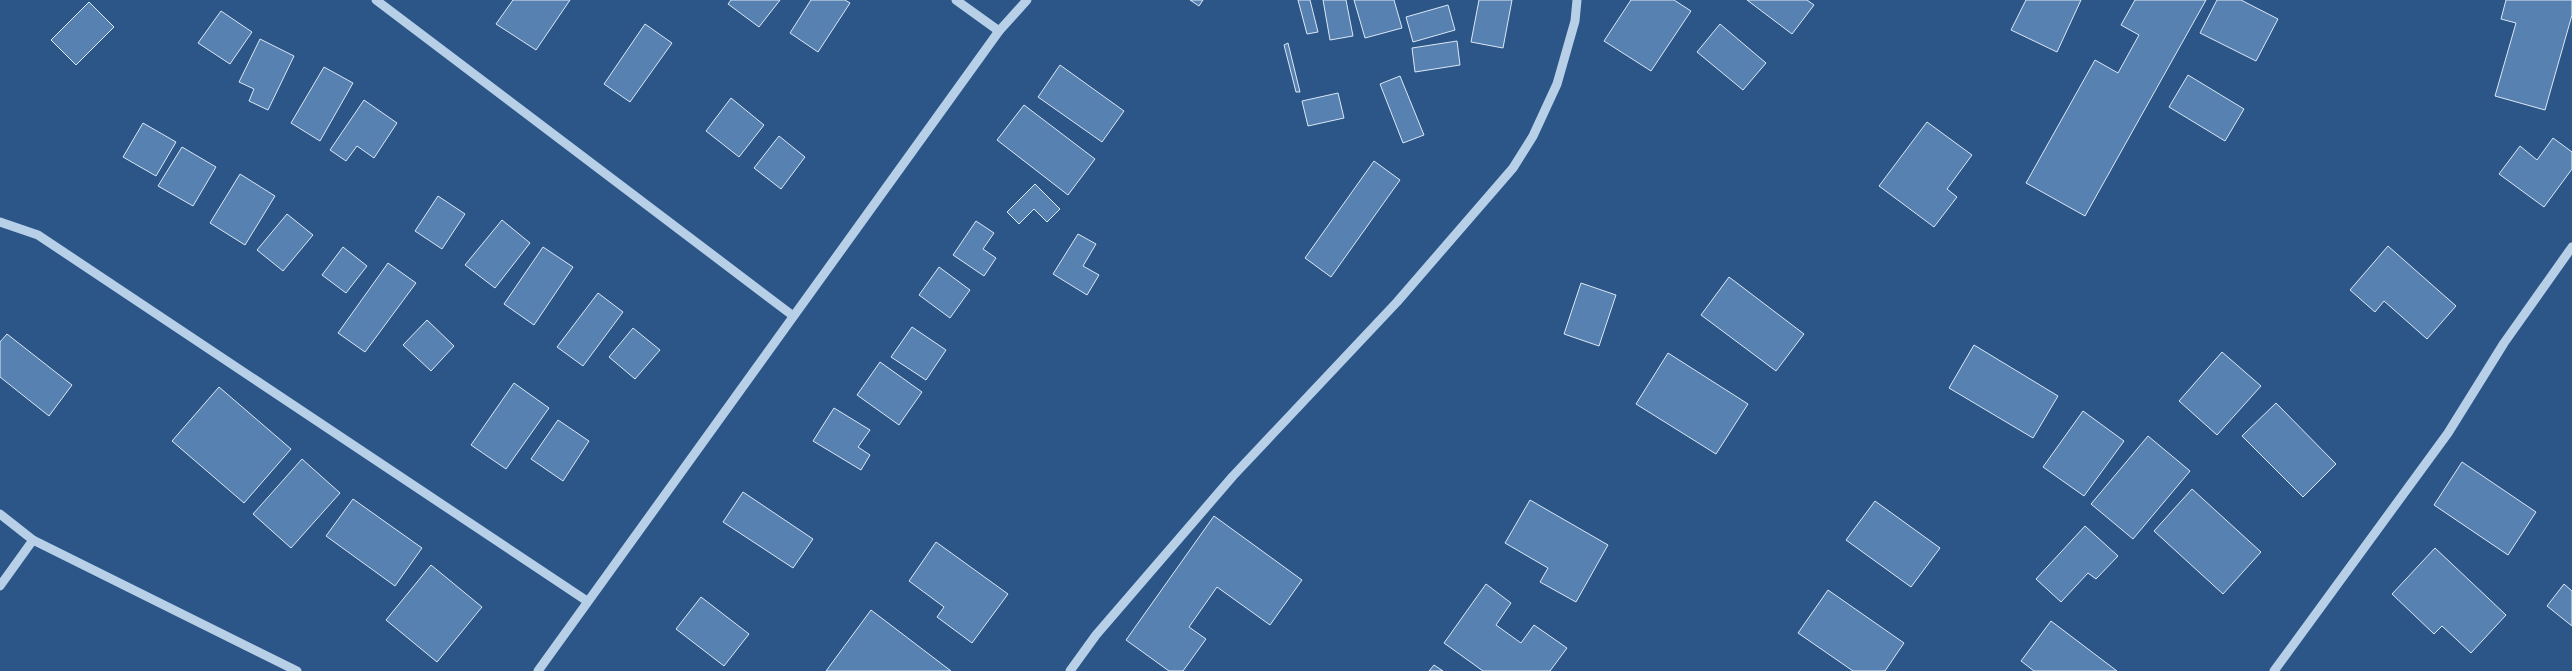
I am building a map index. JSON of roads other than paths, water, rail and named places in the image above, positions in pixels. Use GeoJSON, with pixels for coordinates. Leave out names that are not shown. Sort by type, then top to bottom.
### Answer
{"type":"FeatureCollection","features":[{"type":"Feature","properties":{"kind":"street"},"geometry":{"type":"LineString","coordinates":[[376,0],[792,315]]}},
{"type":"Feature","properties":{"kind":"street"},"geometry":{"type":"LineString","coordinates":[[956,0],[998,31]]}},
{"type":"Feature","properties":{"kind":"street"},"geometry":{"type":"LineString","coordinates":[[538,671],[792,315],[998,31],[1027,0]]}},
{"type":"Feature","properties":{"kind":"street"},"geometry":{"type":"LineString","coordinates":[[1070,671],[1096,635],[1233,476],[1397,302],[1513,168],[1533,136],[1557,84],[1575,21],[1577,0]]}},
{"type":"Feature","properties":{"kind":"street"},"geometry":{"type":"LineString","coordinates":[[0,222],[38,235],[587,601]]}},
{"type":"Feature","properties":{"kind":"street"},"geometry":{"type":"LineString","coordinates":[[2274,671],[2448,433],[2504,343],[2572,248]]}},
{"type":"Feature","properties":{"kind":"street"},"geometry":{"type":"LineString","coordinates":[[0,514],[33,540],[297,671]]}},
{"type":"Feature","properties":{"kind":"street"},"geometry":{"type":"LineString","coordinates":[[0,586],[33,540]]}}]}
